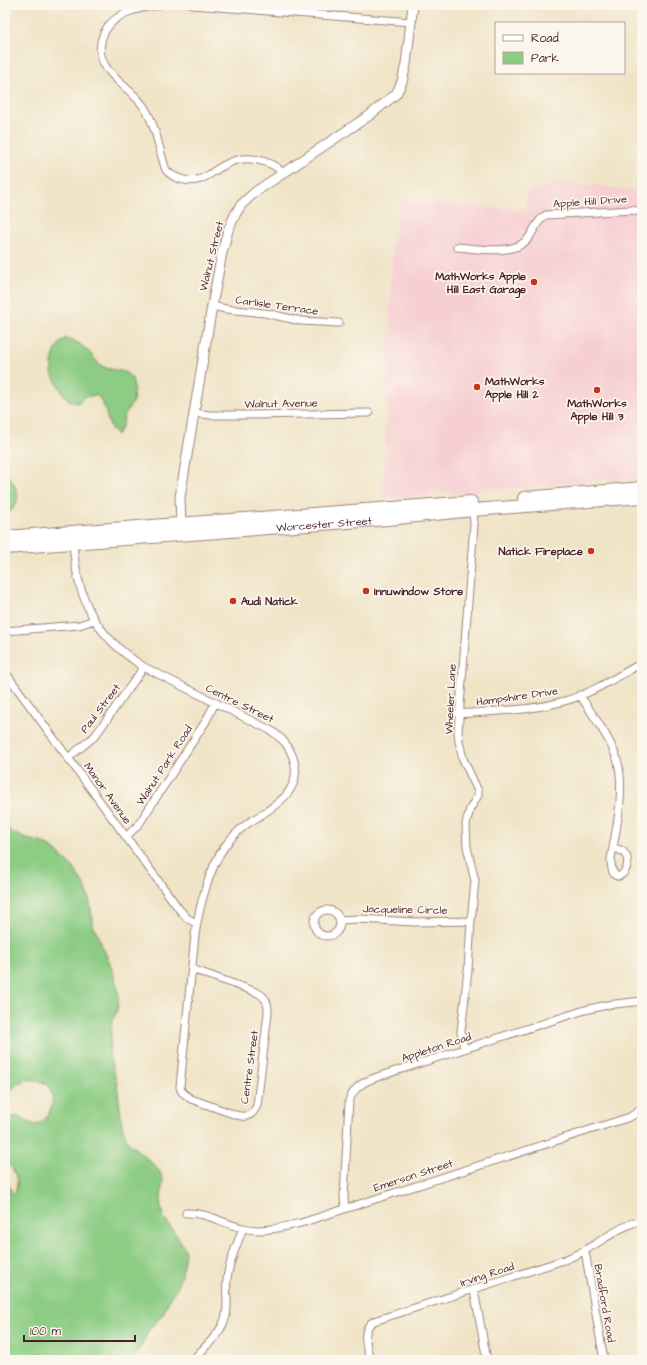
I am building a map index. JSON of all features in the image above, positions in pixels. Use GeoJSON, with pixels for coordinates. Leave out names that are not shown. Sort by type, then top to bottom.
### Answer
{"type":"FeatureCollection","features":[{"type":"Feature","properties":{"kind":"highway","name":"Worcester Street"},"geometry":{"type":"LineString","coordinates":[[5,537],[452,504],[642,488]]}},
{"type":"Feature","properties":{"kind":"highway","name":"Worcester Street"},"geometry":{"type":"LineString","coordinates":[[5,548],[388,520],[473,510],[642,497]]}},
{"type":"Feature","properties":{"kind":"street"},"geometry":{"type":"LineString","coordinates":[[159,5],[133,10],[116,18],[111,22],[103,34],[100,48],[106,67],[148,112],[166,170],[173,177],[196,181],[206,177],[230,162],[246,159],[270,163],[275,165],[283,173]]}},
{"type":"Feature","properties":{"kind":"street"},"geometry":{"type":"LineString","coordinates":[[193,5],[411,22]]}},
{"type":"Feature","properties":{"kind":"street","name":"Walnut Street"},"geometry":{"type":"LineString","coordinates":[[180,524],[180,497],[212,306],[228,230],[241,205],[255,192],[383,106],[396,94],[405,72],[413,5]]}},
{"type":"Feature","properties":{"kind":"street","name":"Apple Hill Drive"},"geometry":{"type":"LineString","coordinates":[[457,247],[505,250],[518,246],[528,239],[538,221],[546,215],[632,210],[642,214]]}},
{"type":"Feature","properties":{"kind":"street","name":"Carlisle Terrace"},"geometry":{"type":"LineString","coordinates":[[212,306],[270,313],[301,321],[340,323]]}},
{"type":"Feature","properties":{"kind":"street","name":"Walnut Avenue"},"geometry":{"type":"LineString","coordinates":[[194,412],[210,415],[369,413]]}},
{"type":"Feature","properties":{"kind":"street","name":"Wheeler Lane"},"geometry":{"type":"LineString","coordinates":[[464,1049],[461,1032],[468,970],[475,881],[467,847],[466,824],[470,809],[478,796],[478,791],[461,751],[458,732],[458,714],[473,533],[473,510]]}},
{"type":"Feature","properties":{"kind":"street","name":"Centre Street"},"geometry":{"type":"LineString","coordinates":[[73,543],[75,565],[80,587],[94,620],[112,642],[127,656],[144,667],[278,735],[290,751],[295,764],[295,772],[290,788],[282,801],[242,828],[230,839],[220,854],[212,873],[197,924],[192,969],[180,1087],[182,1092],[192,1099],[236,1115],[247,1116],[252,1114],[257,1106],[268,1014],[266,1000],[262,995],[256,992],[192,969]]}},
{"type":"Feature","properties":{"kind":"street"},"geometry":{"type":"LineString","coordinates":[[5,631],[79,625],[94,620]]}},
{"type":"Feature","properties":{"kind":"street","name":"Hampshire Drive"},"geometry":{"type":"LineString","coordinates":[[458,714],[534,707],[558,703],[580,695],[642,663]]}},
{"type":"Feature","properties":{"kind":"street","name":"Paul Street"},"geometry":{"type":"LineString","coordinates":[[68,758],[95,736],[144,667]]}},
{"type":"Feature","properties":{"kind":"street","name":"Manor Avenue"},"geometry":{"type":"LineString","coordinates":[[5,672],[183,915],[197,924]]}},
{"type":"Feature","properties":{"kind":"street"},"geometry":{"type":"LineString","coordinates":[[580,695],[609,741],[619,767],[621,794],[611,859],[612,870],[621,876],[631,874]]}},
{"type":"Feature","properties":{"kind":"street","name":"Walnut Park Road"},"geometry":{"type":"LineString","coordinates":[[126,837],[143,818],[206,721],[215,703]]}},
{"type":"Feature","properties":{"kind":"street"},"geometry":{"type":"LineString","coordinates":[[613,848],[628,850],[633,854]]}},
{"type":"Feature","properties":{"kind":"street","name":"Jacqueline Circle"},"geometry":{"type":"LineString","coordinates":[[339,920],[367,919],[415,922],[471,921]]}},
{"type":"Feature","properties":{"kind":"street","name":"Appleton Road"},"geometry":{"type":"LineString","coordinates":[[345,1208],[344,1196],[348,1108],[352,1094],[362,1083],[596,1007],[642,1001]]}},
{"type":"Feature","properties":{"kind":"street","name":"Emerson Street"},"geometry":{"type":"LineString","coordinates":[[186,1213],[203,1215],[243,1228],[256,1230],[280,1228],[300,1223],[630,1117],[642,1109]]}},
{"type":"Feature","properties":{"kind":"street","name":"Irving Road"},"geometry":{"type":"LineString","coordinates":[[370,1360],[365,1332],[369,1324],[374,1321],[564,1260],[585,1251],[628,1224],[642,1220]]}},
{"type":"Feature","properties":{"kind":"street"},"geometry":{"type":"LineString","coordinates":[[193,1360],[215,1335],[224,1322],[226,1315],[227,1279],[229,1269],[243,1228]]}},
{"type":"Feature","properties":{"kind":"street","name":"Bradford Road"},"geometry":{"type":"LineString","coordinates":[[585,1251],[604,1360]]}},
{"type":"Feature","properties":{"kind":"street"},"geometry":{"type":"LineString","coordinates":[[474,1290],[486,1360]]}},
{"type":"Feature","properties":{"kind":"shaded area"},"geometry":{"type":"Polygon","coordinates":[[[555,183],[606,186],[642,193],[642,477],[381,499],[384,475],[392,251],[400,200],[525,210],[527,193],[555,183]]]}},
{"type":"Feature","properties":{"kind":"green space"},"geometry":{"type":"Polygon","coordinates":[[[64,339],[71,339],[80,344],[99,364],[106,368],[125,372],[132,378],[134,388],[133,402],[124,416],[123,424],[117,435],[113,432],[109,424],[102,401],[96,395],[84,397],[78,403],[69,400],[54,378],[52,372],[52,361],[58,346],[64,339]]]}},
{"type":"Feature","properties":{"kind":"green space"},"geometry":{"type":"Polygon","coordinates":[[[5,473],[11,479],[18,496],[15,505],[10,512],[5,513],[5,473]]]}},
{"type":"Feature","properties":{"kind":"green space"},"geometry":{"type":"Polygon","coordinates":[[[5,826],[12,832],[27,839],[40,842],[51,847],[72,866],[85,886],[89,898],[94,927],[111,966],[119,995],[118,1007],[111,1026],[109,1054],[117,1084],[122,1125],[130,1144],[148,1159],[160,1172],[163,1180],[161,1208],[164,1218],[184,1248],[185,1253],[182,1272],[177,1288],[171,1296],[163,1314],[149,1330],[134,1360],[5,1360],[5,1175],[12,1193],[14,1194],[17,1180],[11,1167],[5,1160],[5,1122],[10,1118],[17,1116],[36,1125],[43,1121],[51,1108],[52,1095],[50,1089],[41,1081],[25,1080],[14,1087],[5,1097],[5,826]]]}},
{"type":"Feature","properties":{"kind":"place","name":"MathWorks Apple Hill East Garage"},"geometry":{"type":"Point","coordinates":[534,282]}},
{"type":"Feature","properties":{"kind":"place","name":"MathWorks Apple Hill 2"},"geometry":{"type":"Point","coordinates":[477,387]}},
{"type":"Feature","properties":{"kind":"place","name":"MathWorks Apple Hill 3"},"geometry":{"type":"Point","coordinates":[597,390]}},
{"type":"Feature","properties":{"kind":"place","name":"Natick Fireplace"},"geometry":{"type":"Point","coordinates":[591,551]}},
{"type":"Feature","properties":{"kind":"place","name":"Innuwindow Store"},"geometry":{"type":"Point","coordinates":[366,591]}},
{"type":"Feature","properties":{"kind":"place","name":"Audi Natick"},"geometry":{"type":"Point","coordinates":[233,601]}}]}
